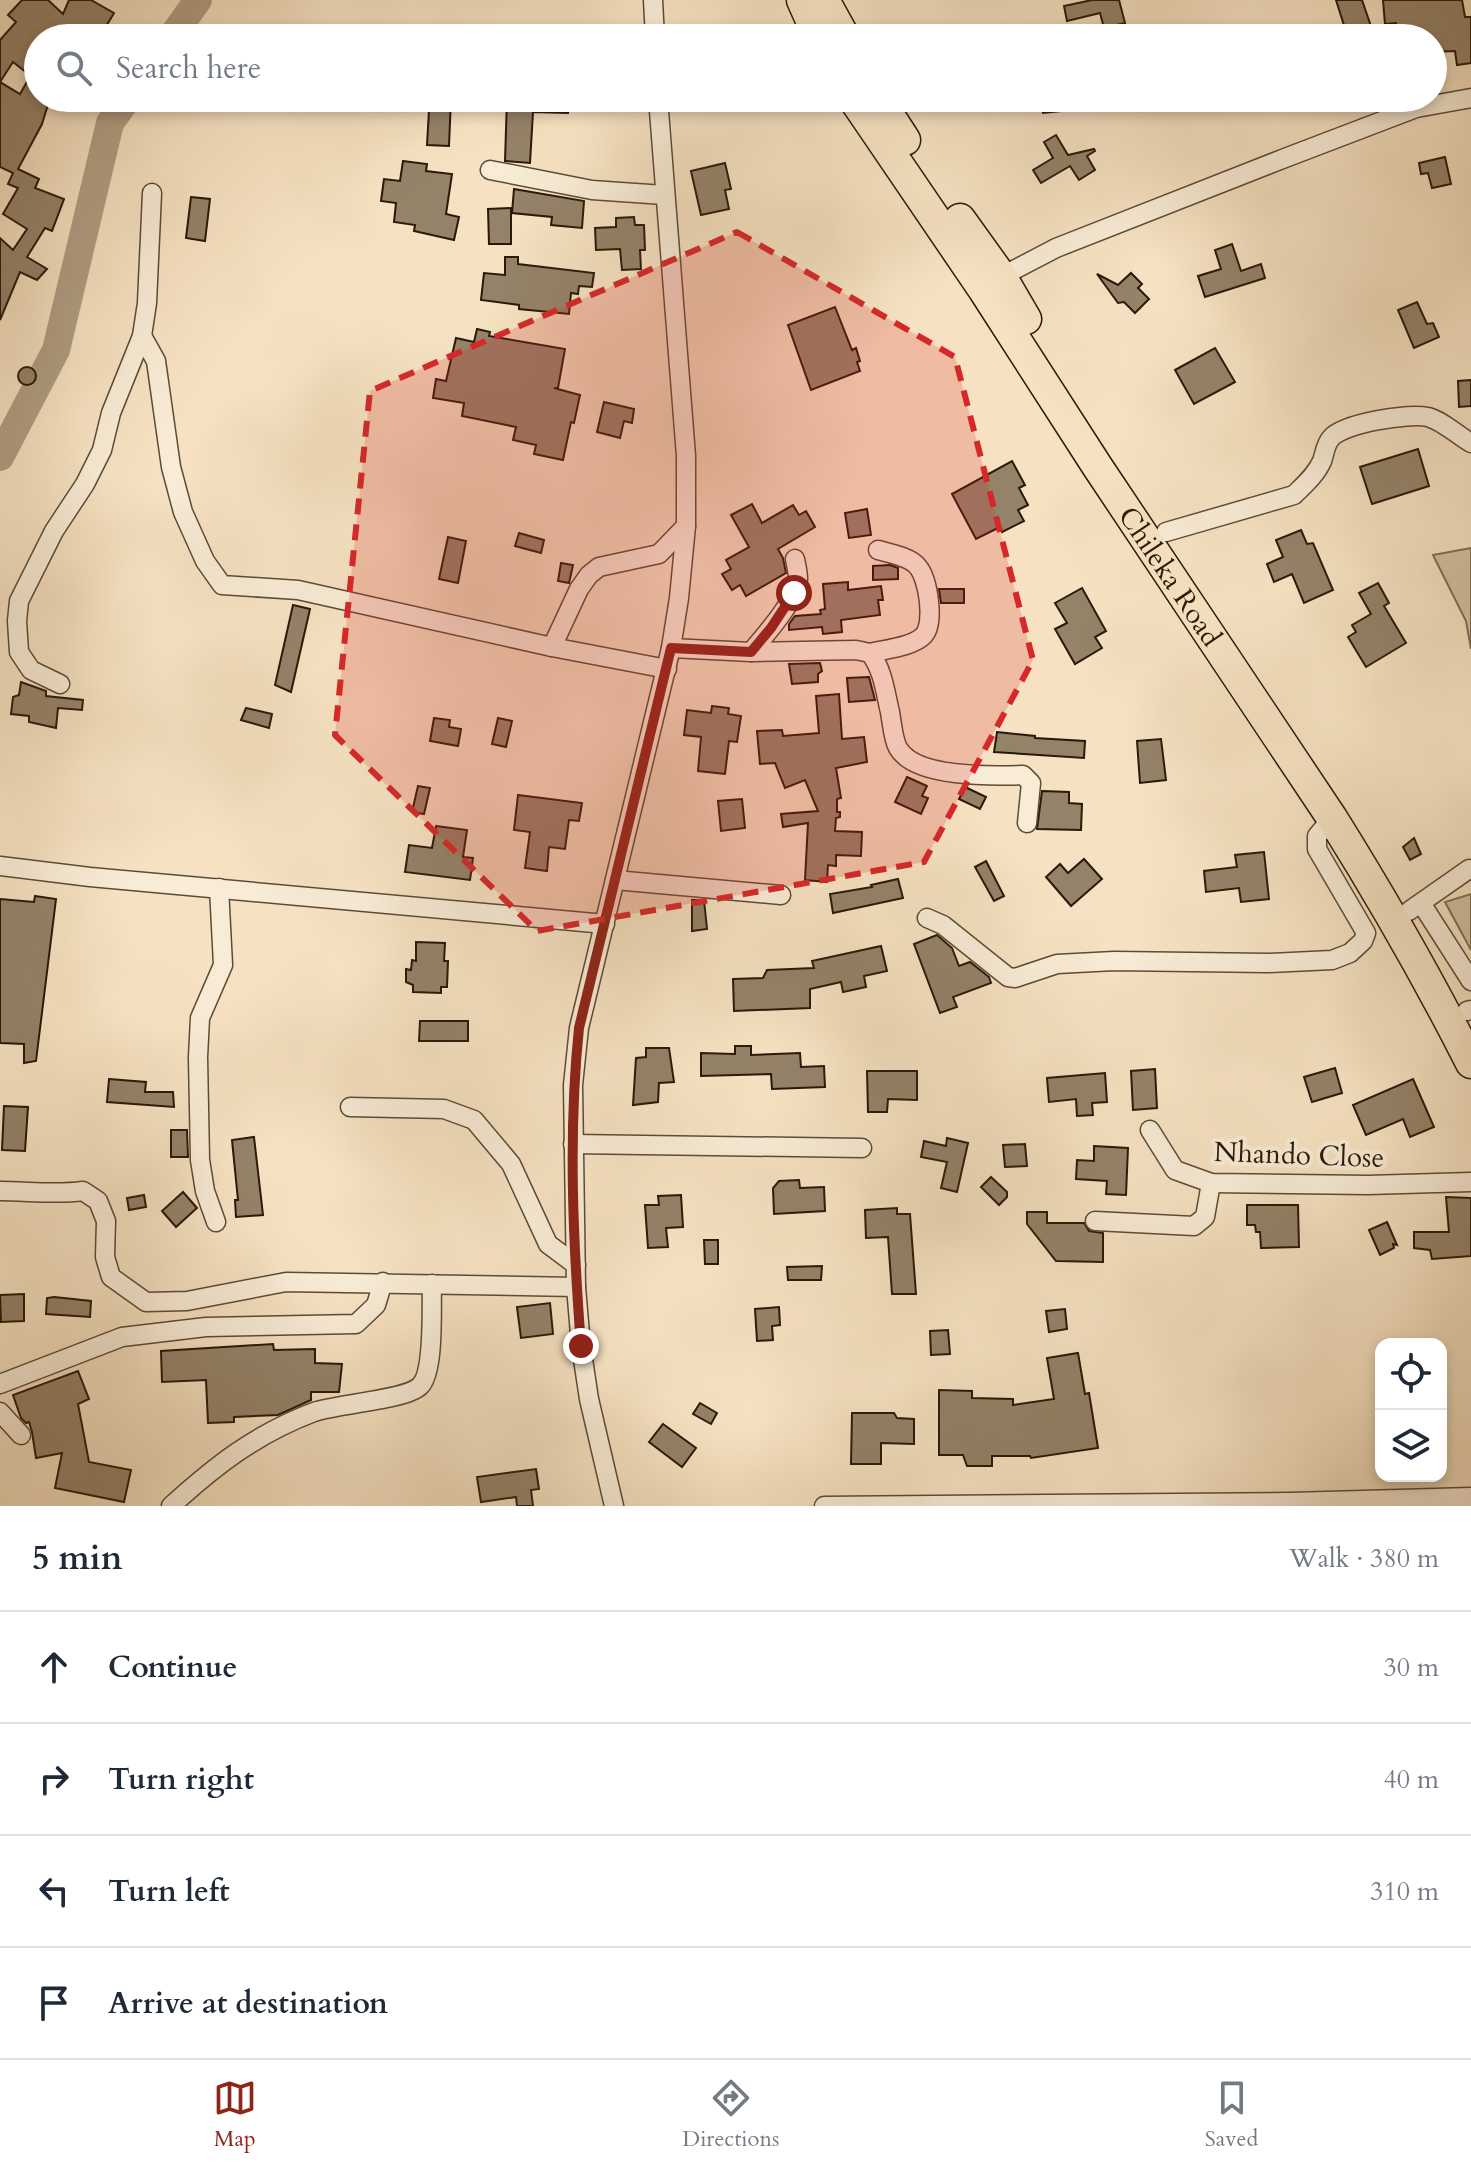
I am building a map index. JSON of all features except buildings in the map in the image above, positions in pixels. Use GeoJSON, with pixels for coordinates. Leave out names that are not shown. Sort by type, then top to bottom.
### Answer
{"type":"FeatureCollection","features":[{"type":"Feature","properties":{"kind":"highway"},"geometry":{"type":"LineString","coordinates":[[802,0],[813,24]]}},
{"type":"Feature","properties":{"kind":"highway"},"geometry":{"type":"LineString","coordinates":[[824,0],[837,24]]}},
{"type":"Feature","properties":{"kind":"highway","name":"Chileka Road"},"geometry":{"type":"LineString","coordinates":[[864,112],[992,283],[1166,532],[1415,907],[1470,1014]]}},
{"type":"Feature","properties":{"kind":"highway","name":"Chileka Road"},"geometry":{"type":"LineString","coordinates":[[886,112],[992,283],[1097,466],[1367,873],[1471,1063]]}},
{"type":"Feature","properties":{"kind":"street"},"geometry":{"type":"LineString","coordinates":[[653,0],[654,24]]}},
{"type":"Feature","properties":{"kind":"street"},"geometry":{"type":"LineString","coordinates":[[1447,102],[1471,98]]}},
{"type":"Feature","properties":{"kind":"street"},"geometry":{"type":"LineString","coordinates":[[614,1506],[589,1399],[576,1287],[573,1085],[579,1028],[667,669],[679,598],[686,526],[685,441],[659,112]]}},
{"type":"Feature","properties":{"kind":"street"},"geometry":{"type":"LineString","coordinates":[[992,283],[1056,248],[1406,112]]}},
{"type":"Feature","properties":{"kind":"street"},"geometry":{"type":"LineString","coordinates":[[490,170],[592,190],[664,195]]}},
{"type":"Feature","properties":{"kind":"street"},"geometry":{"type":"LineString","coordinates":[[60,684],[31,670],[19,652],[19,601],[54,531],[85,484],[102,450],[111,413],[142,336],[147,303],[152,193]]}},
{"type":"Feature","properties":{"kind":"street"},"geometry":{"type":"LineString","coordinates":[[142,336],[156,361],[171,467],[183,512],[205,561],[222,585],[298,590],[552,647],[667,669]]}},
{"type":"Feature","properties":{"kind":"street"},"geometry":{"type":"LineString","coordinates":[[1166,532],[1294,495],[1322,463],[1333,435],[1345,428],[1418,416],[1431,418],[1471,443]]}},
{"type":"Feature","properties":{"kind":"street"},"geometry":{"type":"LineString","coordinates":[[552,647],[579,589],[589,575],[599,567],[659,554],[686,526]]}},
{"type":"Feature","properties":{"kind":"street"},"geometry":{"type":"LineString","coordinates":[[671,648],[751,652],[856,650],[870,653],[913,642],[925,634],[930,622],[929,599],[918,567],[906,559],[878,550]]}},
{"type":"Feature","properties":{"kind":"street"},"geometry":{"type":"LineString","coordinates":[[751,652],[794,593],[798,580],[795,559]]}},
{"type":"Feature","properties":{"kind":"street"},"geometry":{"type":"LineString","coordinates":[[870,653],[880,666],[898,748],[920,766],[985,776],[1023,775],[1031,783],[1027,823]]}},
{"type":"Feature","properties":{"kind":"street"},"geometry":{"type":"LineString","coordinates":[[927,918],[943,925],[1008,977],[1015,978],[1057,964],[1085,962],[1268,963],[1342,958],[1363,941],[1366,933],[1317,849],[1317,836],[1332,818]]}},
{"type":"Feature","properties":{"kind":"street"},"geometry":{"type":"LineString","coordinates":[[0,866],[605,924]]}},
{"type":"Feature","properties":{"kind":"street"},"geometry":{"type":"LineString","coordinates":[[1469,869],[1415,907],[1471,981]]}},
{"type":"Feature","properties":{"kind":"street"},"geometry":{"type":"LineString","coordinates":[[615,880],[781,895]]}},
{"type":"Feature","properties":{"kind":"street"},"geometry":{"type":"LineString","coordinates":[[216,1222],[205,1191],[200,1160],[198,1057],[200,1018],[223,965],[219,888]]}},
{"type":"Feature","properties":{"kind":"street"},"geometry":{"type":"LineString","coordinates":[[350,1107],[444,1109],[474,1120],[511,1164],[548,1244],[576,1265]]}},
{"type":"Feature","properties":{"kind":"street","name":"Nhando Close"},"geometry":{"type":"LineString","coordinates":[[1150,1130],[1175,1170],[1211,1183],[1368,1185],[1471,1182]]}},
{"type":"Feature","properties":{"kind":"street"},"geometry":{"type":"LineString","coordinates":[[573,1144],[862,1148]]}},
{"type":"Feature","properties":{"kind":"street"},"geometry":{"type":"LineString","coordinates":[[1095,1221],[1194,1226],[1205,1217],[1211,1183]]}},
{"type":"Feature","properties":{"kind":"street"},"geometry":{"type":"LineString","coordinates":[[0,1191],[57,1195],[83,1191],[98,1201],[106,1221],[105,1257],[111,1277],[146,1302],[187,1301],[286,1282],[576,1287]]}},
{"type":"Feature","properties":{"kind":"street"},"geometry":{"type":"LineString","coordinates":[[0,1384],[122,1337],[206,1327],[356,1324],[376,1305],[383,1282]]}},
{"type":"Feature","properties":{"kind":"street"},"geometry":{"type":"LineString","coordinates":[[171,1506],[225,1458],[277,1427],[319,1411],[399,1395],[422,1385],[429,1362],[432,1284]]}},
{"type":"Feature","properties":{"kind":"street"},"geometry":{"type":"LineString","coordinates":[[0,1412],[21,1435]]}},
{"type":"Feature","properties":{"kind":"street"},"geometry":{"type":"LineString","coordinates":[[824,1506],[1290,1504],[1471,1497]]}},
{"type":"Feature","properties":{"kind":"highlighted area"},"geometry":{"type":"Polygon","coordinates":[[[737,232],[955,357],[1033,660],[924,862],[537,931],[335,735],[370,391],[737,232]]]}},
{"type":"Feature","properties":{"kind":"shaded area"},"geometry":{"type":"Polygon","coordinates":[[[1471,548],[1471,649],[1466,621],[1433,555],[1471,548]]]}},
{"type":"Feature","properties":{"kind":"shaded area"},"geometry":{"type":"Polygon","coordinates":[[[1471,894],[1471,950],[1445,902],[1471,894]]]}},
{"type":"Feature","properties":{"kind":"waterway"},"geometry":{"type":"LineString","coordinates":[[181,24],[198,0]]}},
{"type":"Feature","properties":{"kind":"waterway"},"geometry":{"type":"LineString","coordinates":[[0,457],[56,350],[110,123],[118,112]]}},
{"type":"Feature","properties":{"kind":"route"},"geometry":{"type":"LineString","coordinates":[[581,1346],[576,1287],[573,1144],[573,1085],[579,1028],[671,648],[751,652],[794,593]]}}]}
